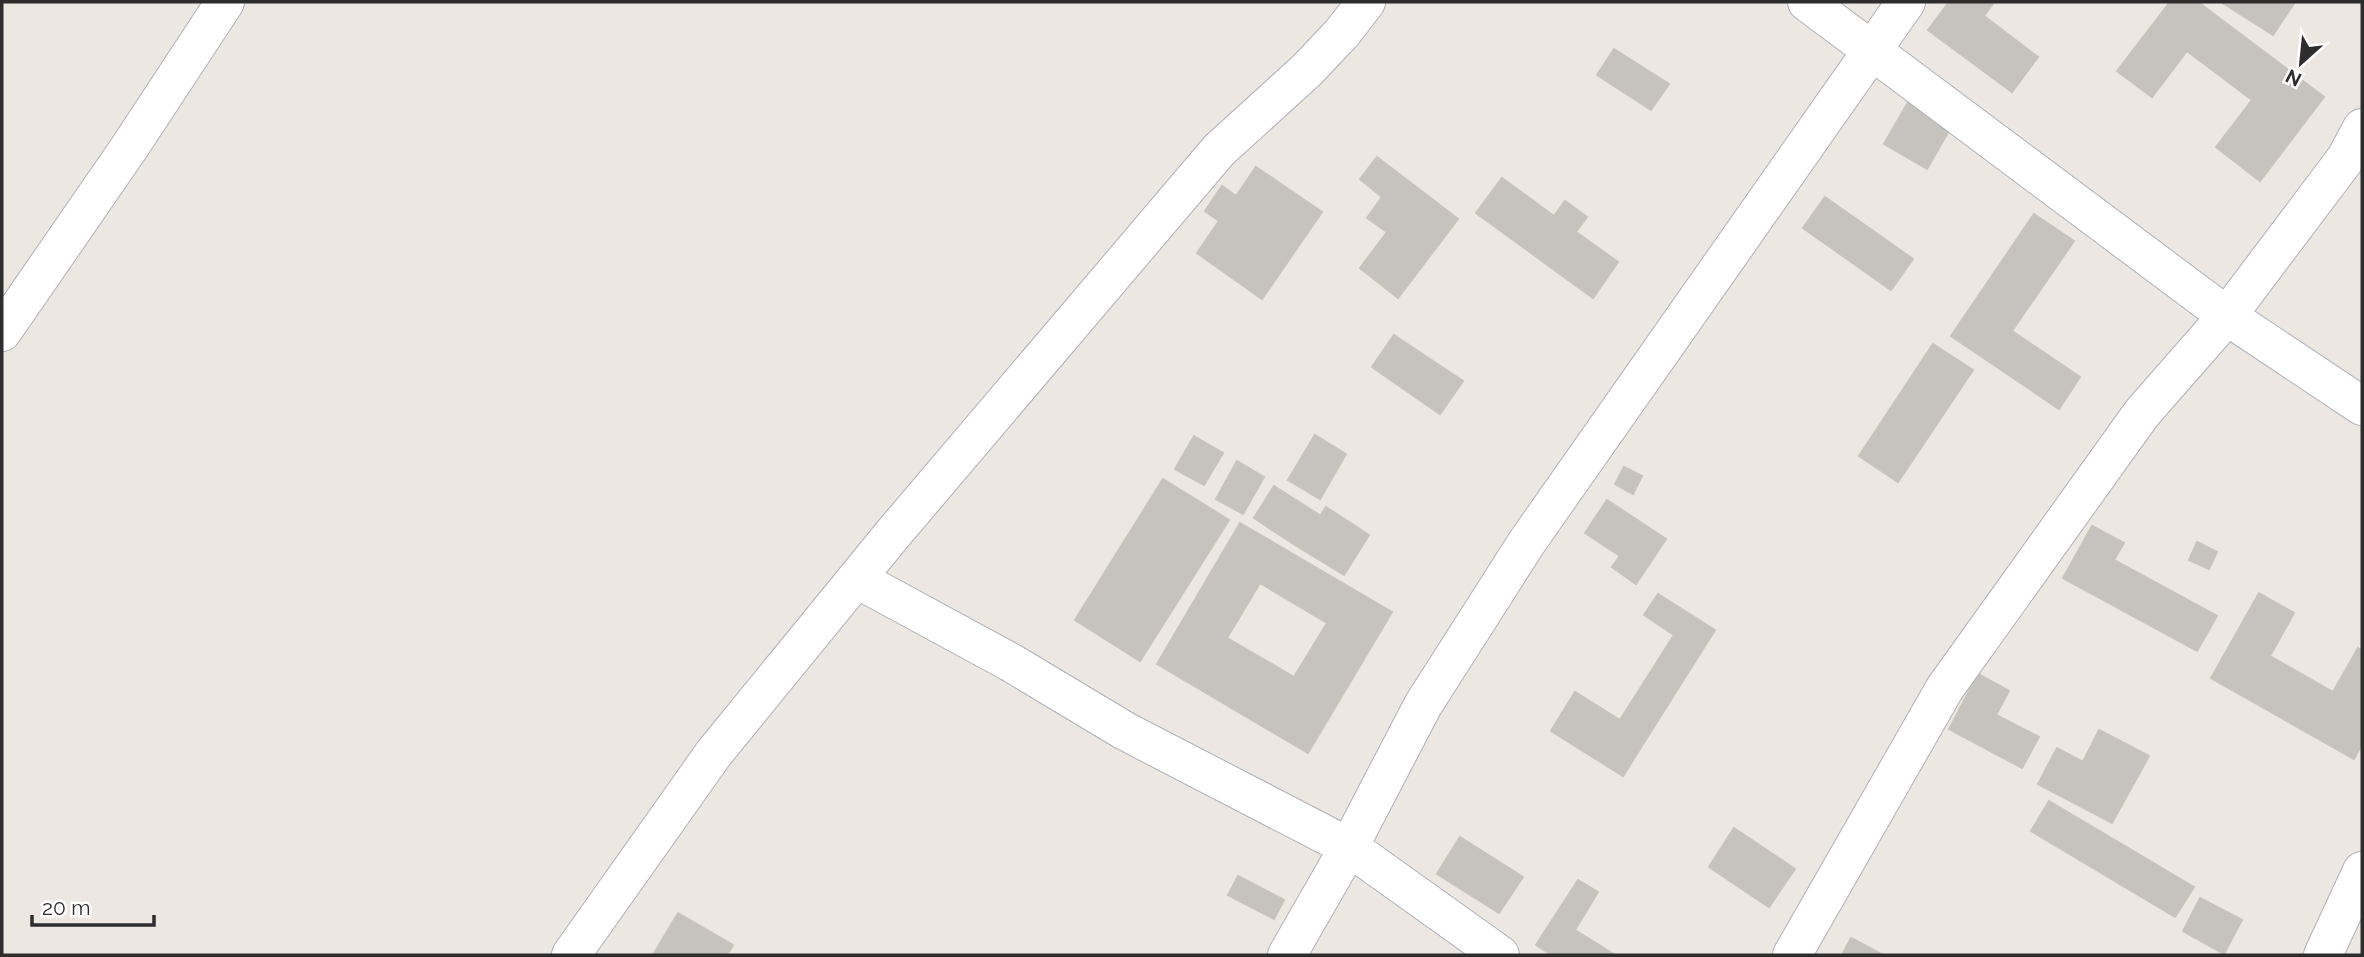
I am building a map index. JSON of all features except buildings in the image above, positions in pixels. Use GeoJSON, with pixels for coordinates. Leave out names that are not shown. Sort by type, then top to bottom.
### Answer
{"type":"FeatureCollection","features":[{"type":"Feature","properties":{"kind":"street"},"geometry":{"type":"LineString","coordinates":[[2,332],[129,148],[225,2]]}},
{"type":"Feature","properties":{"kind":"street"},"geometry":{"type":"LineString","coordinates":[[571,955],[714,753],[857,579],[1211,159],[1307,69],[1342,33],[1366,2]]}},
{"type":"Feature","properties":{"kind":"street"},"geometry":{"type":"LineString","coordinates":[[1807,2],[2227,316],[2362,406]]}},
{"type":"Feature","properties":{"kind":"street"},"geometry":{"type":"LineString","coordinates":[[1287,955],[1349,847],[1423,705],[1527,542],[1906,2]]}},
{"type":"Feature","properties":{"kind":"street"},"geometry":{"type":"LineString","coordinates":[[1792,955],[1945,688],[2142,413],[2227,316],[2346,158],[2362,128]]}},
{"type":"Feature","properties":{"kind":"street"},"geometry":{"type":"LineString","coordinates":[[857,579],[1010,662],[1125,731],[1349,847],[1500,955]]}},
{"type":"Feature","properties":{"kind":"street"},"geometry":{"type":"LineString","coordinates":[[2323,955],[2362,871]]}}]}
